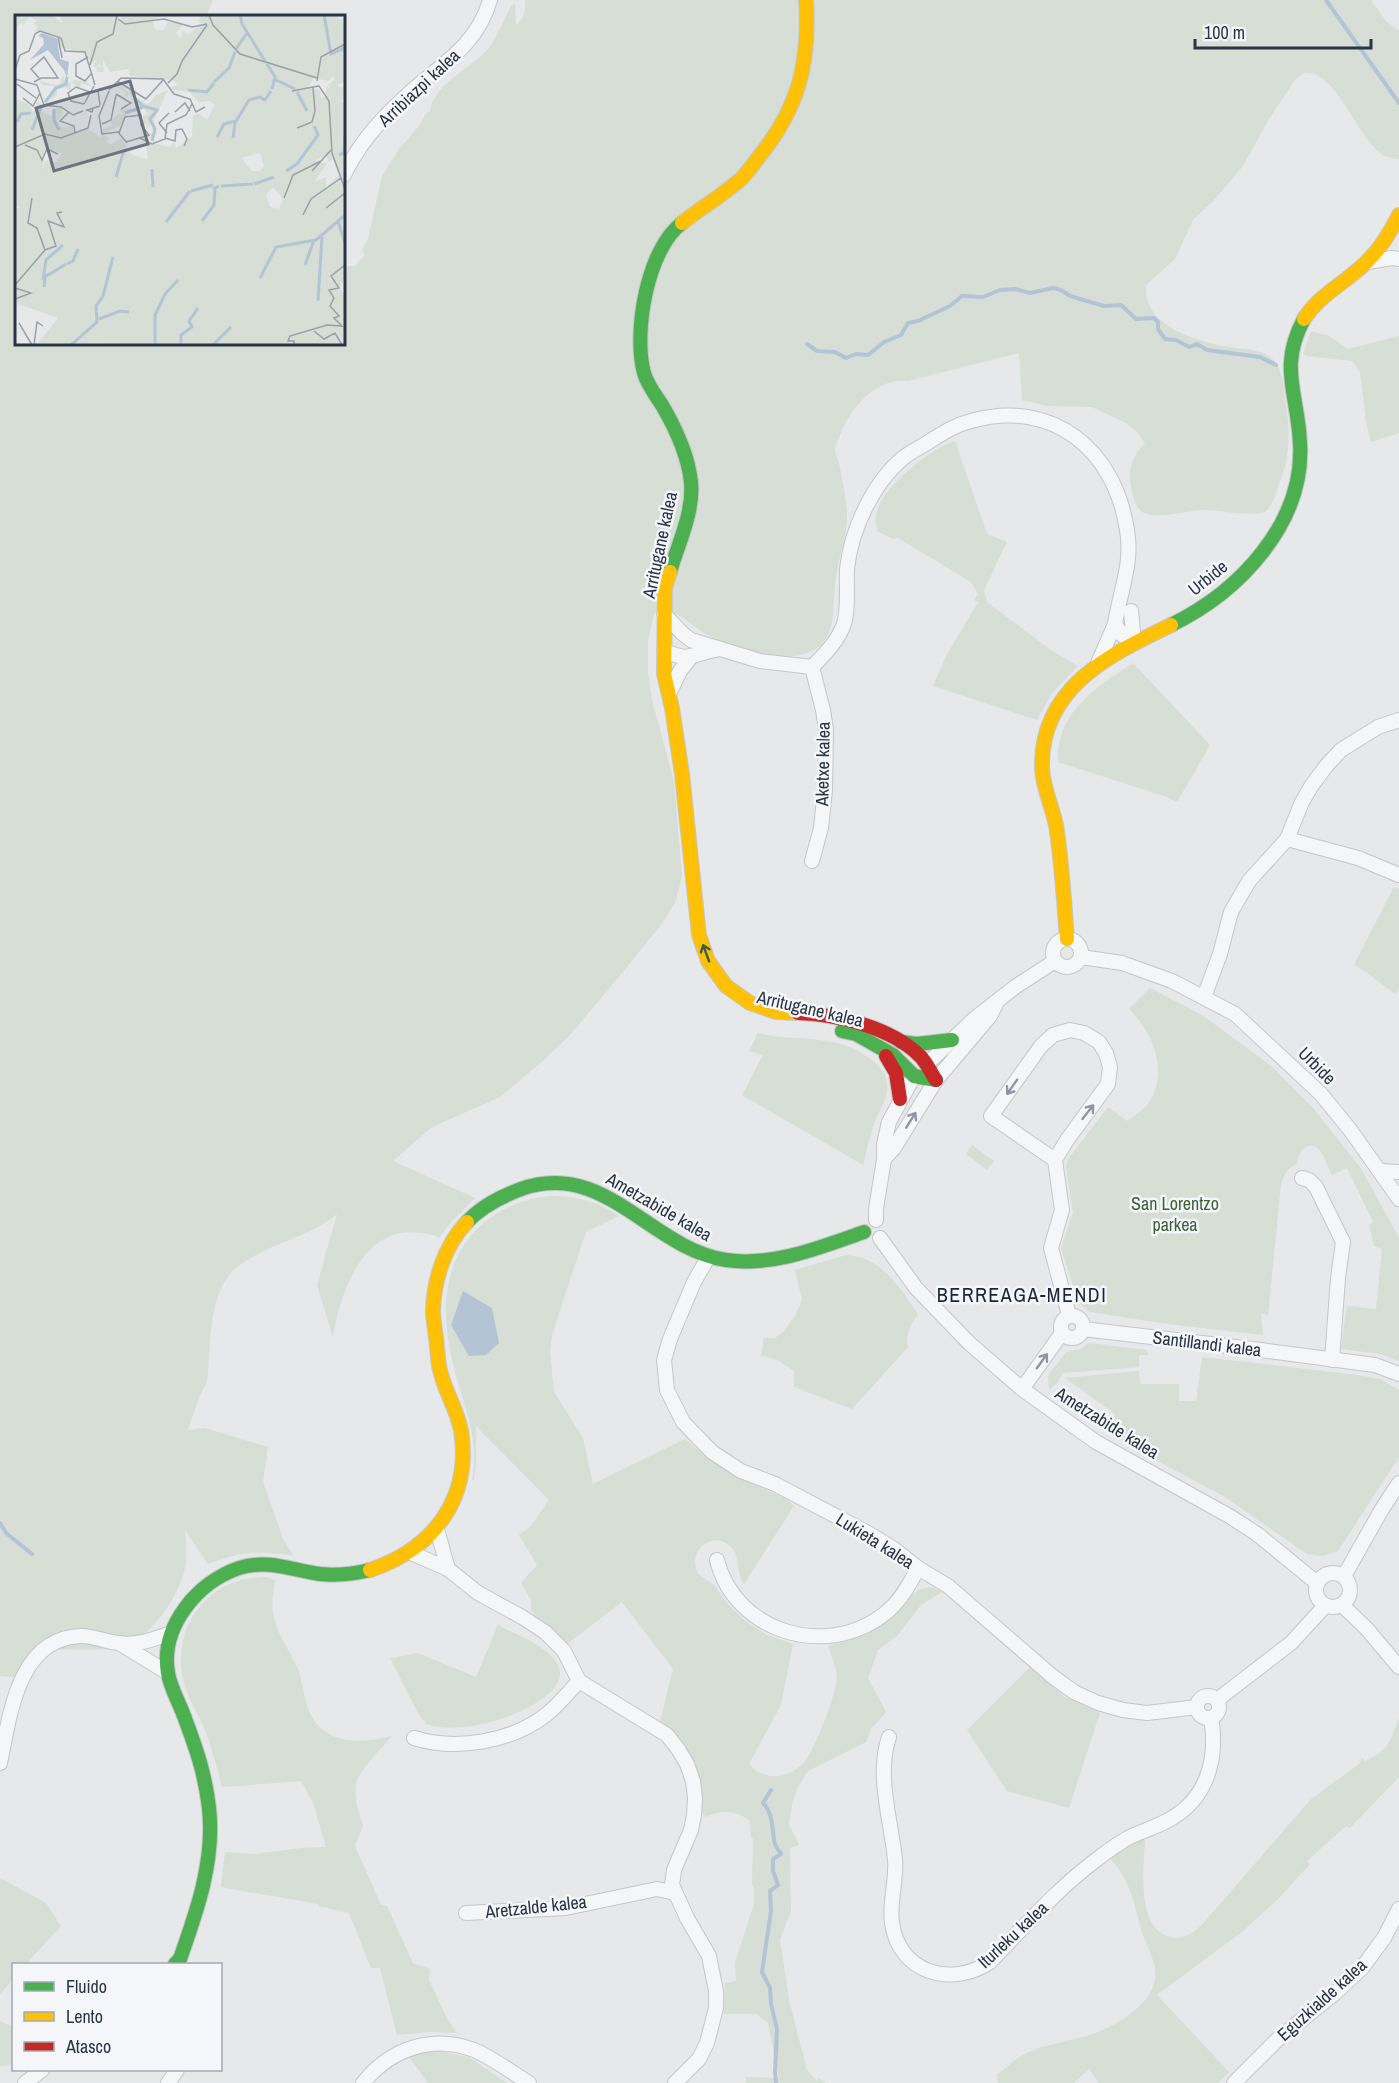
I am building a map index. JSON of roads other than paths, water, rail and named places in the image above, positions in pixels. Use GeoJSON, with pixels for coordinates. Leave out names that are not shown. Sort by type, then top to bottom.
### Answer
{"type":"FeatureCollection","features":[{"type":"Feature","properties":{"kind":"street","name":"Arribiazpi kalea"},"geometry":{"type":"LineString","coordinates":[[345,174],[380,122],[404,97],[444,67],[473,36],[485,17],[490,0]]}},
{"type":"Feature","properties":{"kind":"street","name":"Arritugane kalea"},"geometry":{"type":"LineString","coordinates":[[806,0],[808,33],[803,71],[795,97],[782,124],[768,146],[742,178],[678,225],[663,246],[648,280],[641,323],[644,375],[674,426],[682,445],[691,483],[690,506],[665,588],[664,674],[682,774],[699,935],[708,961],[726,986],[750,1003],[776,1012],[808,1013],[853,1021],[901,1042]]}},
{"type":"Feature","properties":{"kind":"street","name":"Urbide"},"geometry":{"type":"LineString","coordinates":[[1067,939],[1062,873],[1055,824],[1042,770],[1048,723],[1066,692],[1096,666],[1134,642],[1201,608],[1230,586],[1256,560],[1284,521],[1294,498],[1300,466],[1301,443],[1289,371],[1291,352],[1306,314],[1319,300],[1368,262],[1398,220]]}},
{"type":"Feature","properties":{"kind":"street"},"geometry":{"type":"LineString","coordinates":[[1385,239],[1387,247],[1398,254]]}},
{"type":"Feature","properties":{"kind":"street"},"geometry":{"type":"LineString","coordinates":[[1368,262],[1398,254]]}},
{"type":"Feature","properties":{"kind":"street"},"geometry":{"type":"LineString","coordinates":[[664,614],[691,640],[773,663],[812,667],[837,637],[844,622],[848,567],[855,530],[874,491],[903,458],[948,430],[971,421],[1005,415],[1029,417],[1052,423],[1084,442],[1108,471],[1123,510],[1129,546],[1128,564],[1115,624],[1096,666]]}},
{"type":"Feature","properties":{"kind":"street"},"geometry":{"type":"LineString","coordinates":[[1122,596],[1131,611],[1141,621],[1163,629]]}},
{"type":"Feature","properties":{"kind":"street"},"geometry":{"type":"LineString","coordinates":[[1131,611],[1134,642]]}},
{"type":"Feature","properties":{"kind":"street"},"geometry":{"type":"LineString","coordinates":[[1115,624],[1122,635],[1134,642]]}},
{"type":"Feature","properties":{"kind":"street"},"geometry":{"type":"LineString","coordinates":[[664,650],[678,642],[691,640]]}},
{"type":"Feature","properties":{"kind":"street"},"geometry":{"type":"LineString","coordinates":[[664,650],[678,657],[690,657],[723,649]]}},
{"type":"Feature","properties":{"kind":"street"},"geometry":{"type":"LineString","coordinates":[[669,694],[690,657]]}},
{"type":"Feature","properties":{"kind":"street","name":"Aketxe kalea"},"geometry":{"type":"LineString","coordinates":[[812,667],[822,702],[826,730],[825,790],[820,828],[812,861]]}},
{"type":"Feature","properties":{"kind":"street"},"geometry":{"type":"LineString","coordinates":[[1204,997],[1220,954],[1231,912],[1249,881],[1287,839],[1312,784],[1341,750],[1378,727],[1399,720]]}},
{"type":"Feature","properties":{"kind":"street","name":"Arritugane kalea"},"geometry":{"type":"LineString","coordinates":[[684,805],[684,904],[688,943],[695,962],[720,995],[740,1009],[764,1020],[787,1025],[819,1026],[856,1034],[893,1055],[915,1077]]}},
{"type":"Feature","properties":{"kind":"street"},"geometry":{"type":"LineString","coordinates":[[1287,839],[1358,858],[1399,875]]}},
{"type":"Feature","properties":{"kind":"street"},"geometry":{"type":"LineString","coordinates":[[1067,939],[1078,945],[1081,957],[1079,962],[1072,967],[1063,967],[1055,961],[1053,953],[1056,945],[1067,939]]}},
{"type":"Feature","properties":{"kind":"street","name":"Urbide"},"geometry":{"type":"LineString","coordinates":[[1081,957],[1122,963],[1172,981],[1235,1014],[1321,1094],[1397,1188]]}},
{"type":"Feature","properties":{"kind":"street"},"geometry":{"type":"LineString","coordinates":[[876,1220],[884,1144],[889,1122],[900,1099],[915,1077],[975,1019],[1016,987],[1055,961]]}},
{"type":"Feature","properties":{"kind":"street"},"geometry":{"type":"LineString","coordinates":[[884,1159],[894,1148],[936,1080],[990,1016],[996,1004]]}},
{"type":"Feature","properties":{"kind":"street"},"geometry":{"type":"LineString","coordinates":[[1055,1160],[991,1116],[1041,1046],[1053,1035],[1070,1030],[1084,1033],[1099,1042],[1106,1053],[1110,1067],[1108,1084],[1055,1160],[1062,1210],[1051,1248],[1069,1316]]}},
{"type":"Feature","properties":{"kind":"street"},"geometry":{"type":"LineString","coordinates":[[901,1042],[917,1044],[952,1040]]}},
{"type":"Feature","properties":{"kind":"street"},"geometry":{"type":"LineString","coordinates":[[901,1042],[927,1065],[936,1080]]}},
{"type":"Feature","properties":{"kind":"street"},"geometry":{"type":"LineString","coordinates":[[879,1047],[896,1073],[900,1099]]}},
{"type":"Feature","properties":{"kind":"street"},"geometry":{"type":"LineString","coordinates":[[915,1077],[936,1080]]}},
{"type":"Feature","properties":{"kind":"street"},"geometry":{"type":"LineString","coordinates":[[1381,1171],[1399,1172]]}},
{"type":"Feature","properties":{"kind":"street"},"geometry":{"type":"LineString","coordinates":[[1302,1178],[1309,1180],[1316,1187],[1343,1242],[1332,1360]]}},
{"type":"Feature","properties":{"kind":"street","name":"Ametzabide kalea"},"geometry":{"type":"LineString","coordinates":[[168,1673],[167,1662],[171,1633],[184,1607],[209,1582],[242,1567],[277,1564],[321,1574],[341,1575],[381,1567],[409,1552],[436,1528],[451,1506],[462,1462],[462,1441],[458,1418],[440,1372],[433,1312],[435,1289],[449,1247],[463,1226],[487,1204],[520,1189],[542,1183],[573,1185],[596,1190],[638,1213],[661,1233],[693,1250],[709,1256],[738,1261],[801,1254],[864,1232]]}},
{"type":"Feature","properties":{"kind":"street"},"geometry":{"type":"LineString","coordinates":[[870,1220],[876,1220],[883,1226],[883,1232],[880,1238],[870,1239],[864,1232],[866,1224],[870,1220]]}},
{"type":"Feature","properties":{"kind":"street","name":"Ametzabide kalea"},"geometry":{"type":"LineString","coordinates":[[880,1238],[916,1288],[969,1342],[1022,1389],[1096,1442],[1231,1517],[1257,1534],[1317,1583]]}},
{"type":"Feature","properties":{"kind":"street","name":"Lukieta kalea"},"geometry":{"type":"LineString","coordinates":[[693,1250],[694,1282]]}},
{"type":"Feature","properties":{"kind":"street","name":"Lukieta kalea"},"geometry":{"type":"LineString","coordinates":[[709,1256],[694,1282],[670,1339],[664,1360],[666,1390],[683,1422],[712,1452],[741,1471],[775,1484],[894,1549],[918,1568],[948,1586],[1052,1676],[1074,1692],[1098,1703],[1123,1710],[1147,1713],[1197,1707]]}},
{"type":"Feature","properties":{"kind":"street"},"geometry":{"type":"LineString","coordinates":[[1062,1333],[1068,1338],[1076,1337],[1083,1329],[1080,1318],[1069,1316]]}},
{"type":"Feature","properties":{"kind":"street"},"geometry":{"type":"LineString","coordinates":[[1022,1389],[1062,1333],[1061,1323],[1069,1316]]}},
{"type":"Feature","properties":{"kind":"street","name":"Santillandi kalea"},"geometry":{"type":"LineString","coordinates":[[1083,1329],[1252,1348],[1375,1365],[1399,1374]]}},
{"type":"Feature","properties":{"kind":"street"},"geometry":{"type":"LineString","coordinates":[[1344,1576],[1399,1483]]}},
{"type":"Feature","properties":{"kind":"street"},"geometry":{"type":"LineString","coordinates":[[436,1528],[448,1569]]}},
{"type":"Feature","properties":{"kind":"street"},"geometry":{"type":"LineString","coordinates":[[409,1552],[448,1569],[478,1593],[545,1632],[564,1651],[579,1681],[667,1736],[687,1764],[693,1781],[694,1815],[691,1830],[674,1870],[672,1885],[687,1918],[709,1956],[716,1991],[716,2008],[707,2043],[699,2059],[675,2083]]}},
{"type":"Feature","properties":{"kind":"street"},"geometry":{"type":"LineString","coordinates":[[717,1560],[720,1572],[735,1598],[747,1611],[763,1623],[779,1630],[798,1636],[816,1637],[852,1632],[883,1614],[909,1586],[918,1568]]}},
{"type":"Feature","properties":{"kind":"street"},"geometry":{"type":"LineString","coordinates":[[1329,1573],[1344,1576],[1350,1585],[1346,1601],[1337,1607],[1325,1605],[1316,1593],[1317,1583],[1329,1573]]}},
{"type":"Feature","properties":{"kind":"street"},"geometry":{"type":"LineString","coordinates":[[1217,1700],[1291,1643],[1325,1605]]}},
{"type":"Feature","properties":{"kind":"street"},"geometry":{"type":"LineString","coordinates":[[1342,1605],[1399,1667]]}},
{"type":"Feature","properties":{"kind":"street"},"geometry":{"type":"LineString","coordinates":[[0,1763],[7,1728],[24,1671],[35,1657],[49,1646],[62,1639],[82,1636],[119,1643],[142,1642],[171,1633]]}},
{"type":"Feature","properties":{"kind":"street"},"geometry":{"type":"LineString","coordinates":[[119,1643],[168,1673],[201,1760],[209,1810],[208,1862],[197,1912],[180,1963]]}},
{"type":"Feature","properties":{"kind":"street"},"geometry":{"type":"LineString","coordinates":[[414,1738],[441,1743],[472,1743],[512,1733],[547,1714],[579,1681]]}},
{"type":"Feature","properties":{"kind":"street"},"geometry":{"type":"LineString","coordinates":[[1204,1696],[1211,1696],[1217,1700],[1219,1711],[1210,1718],[1201,1716],[1197,1707],[1198,1701],[1204,1696]]}},
{"type":"Feature","properties":{"kind":"street","name":"Iturleku kalea"},"geometry":{"type":"LineString","coordinates":[[889,1737],[885,1748],[884,1764],[895,1863],[891,1910],[893,1931],[901,1950],[916,1964],[935,1974],[957,1976],[976,1970],[990,1962],[1059,1891],[1095,1860],[1126,1839],[1171,1819],[1194,1800],[1203,1787],[1213,1758],[1213,1731],[1210,1718]]}},
{"type":"Feature","properties":{"kind":"street","name":"Aretzalde kalea"},"geometry":{"type":"LineString","coordinates":[[642,1892],[677,1863]]}},
{"type":"Feature","properties":{"kind":"street","name":"Aretzalde kalea"},"geometry":{"type":"LineString","coordinates":[[466,1913],[566,1908],[663,1889],[675,1893]]}},
{"type":"Feature","properties":{"kind":"street","name":"Eguzkialde kalea"},"geometry":{"type":"LineString","coordinates":[[1234,2083],[1279,2038],[1334,1994],[1362,1968],[1384,1938],[1399,1909]]}},
{"type":"Feature","properties":{"kind":"street"},"geometry":{"type":"LineString","coordinates":[[363,2083],[372,2072],[398,2053],[412,2047],[444,2043],[475,2051],[529,2083]]}},
{"type":"Feature","properties":{"kind":"street"},"geometry":{"type":"LineString","coordinates":[[25,2083],[41,2071]]}},
{"type":"Feature","properties":{"kind":"water"},"geometry":{"type":"Polygon","coordinates":[[[463,1291],[492,1308],[499,1343],[486,1355],[469,1356],[451,1325],[463,1291]]]}},
{"type":"Feature","properties":{"kind":"waterway"},"geometry":{"type":"LineString","coordinates":[[1326,0],[1399,103]]}},
{"type":"Feature","properties":{"kind":"waterway"},"geometry":{"type":"LineString","coordinates":[[807,344],[817,351],[835,352],[846,358],[856,354],[868,355],[884,342],[901,335],[908,323],[918,321],[950,306],[962,296],[983,297],[1000,290],[1015,289],[1030,293],[1053,288],[1070,296],[1104,306],[1121,305],[1136,319],[1154,318],[1165,339],[1176,340],[1189,347],[1197,344],[1207,350],[1260,357],[1276,365]]}},
{"type":"Feature","properties":{"kind":"waterway"},"geometry":{"type":"LineString","coordinates":[[0,1523],[6,1533],[32,1554]]}},
{"type":"Feature","properties":{"kind":"waterway"},"geometry":{"type":"LineString","coordinates":[[771,1790],[763,1803],[770,1816],[774,1842],[781,1854],[773,1859],[773,1871],[778,1885],[770,1891],[771,1911],[762,1972],[770,1988],[777,2029],[776,2083]]}},
{"type":"Feature","properties":{"kind":"district","name":"BERREAGA-MENDI"},"geometry":{"type":"Point","coordinates":[1022,1295]}},
{"type":"Feature","properties":{"kind":"park label","name":"San Lorentzo parkea"},"geometry":{"type":"Point","coordinates":[1175,1214]}}]}
